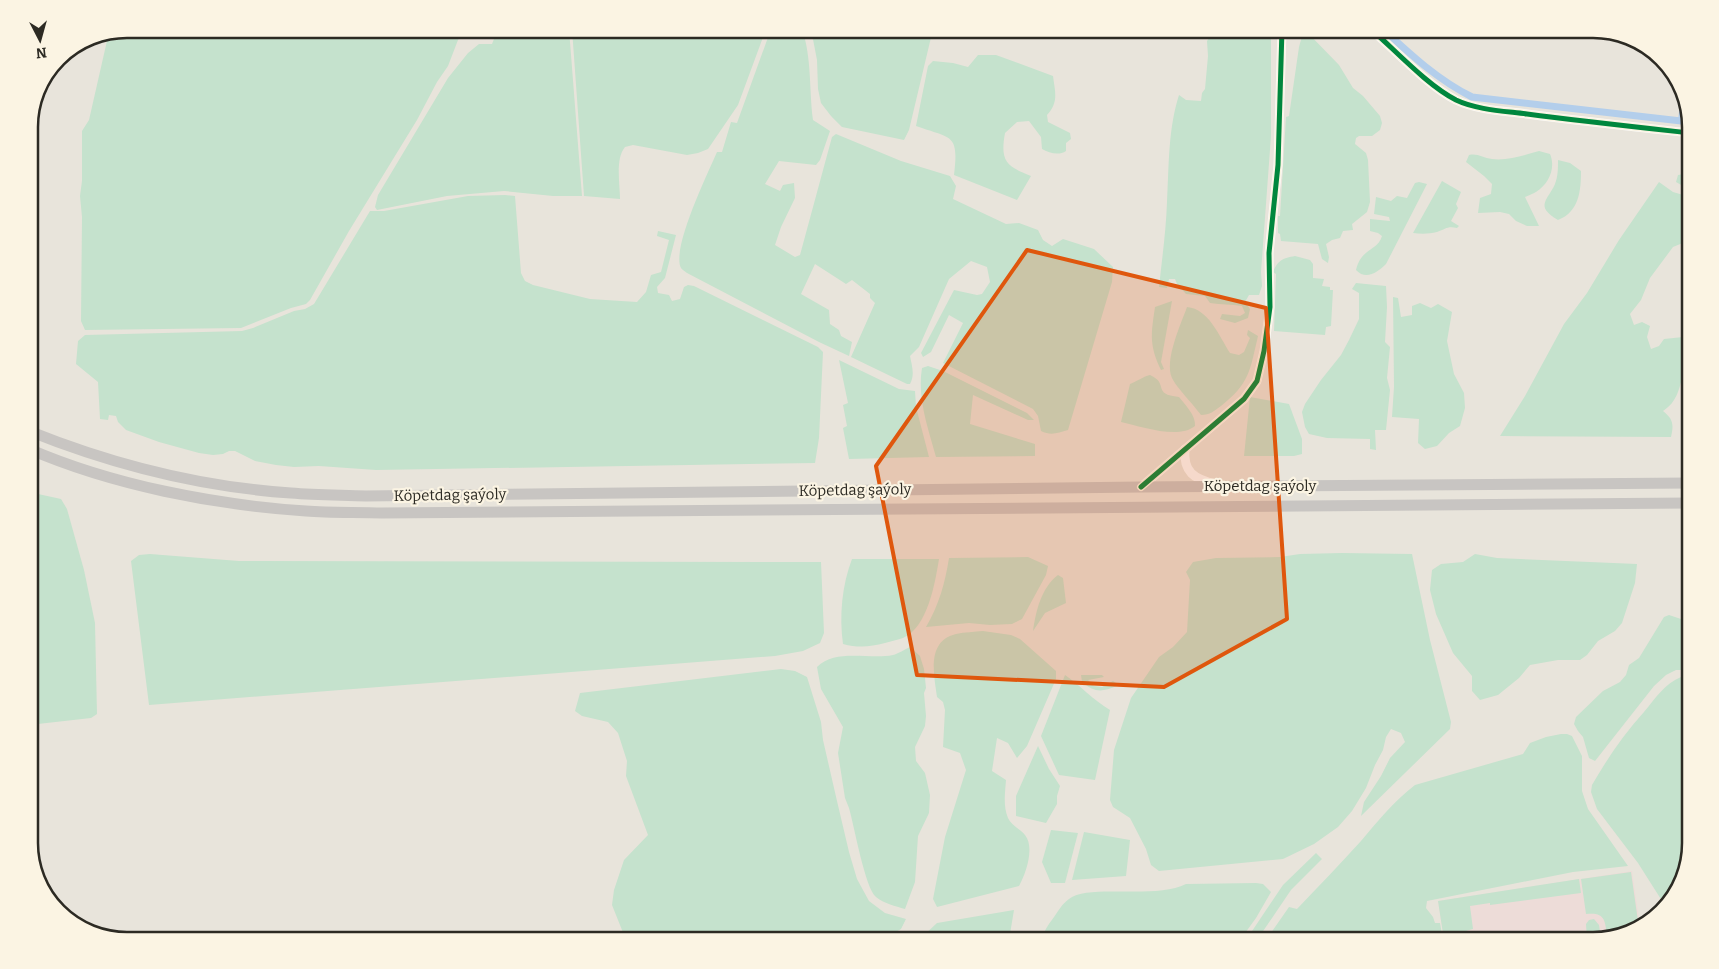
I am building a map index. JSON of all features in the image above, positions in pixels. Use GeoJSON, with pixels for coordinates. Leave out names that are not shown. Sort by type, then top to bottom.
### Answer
{"type":"FeatureCollection","features":[{"type":"Feature","properties":{"kind":"main road","name":"Köpetdag şaýoly"},"geometry":{"type":"LineString","coordinates":[[38,433],[60,443],[134,466],[205,482],[289,493],[366,496],[1140,486],[1682,484]]}},
{"type":"Feature","properties":{"kind":"main road","name":"Köpetdag şaýoly"},"geometry":{"type":"LineString","coordinates":[[38,452],[54,460],[134,485],[230,502],[306,511],[392,513],[1682,503]]}},
{"type":"Feature","properties":{"kind":"main road"},"geometry":{"type":"LineString","coordinates":[[38,456],[54,460]]}},
{"type":"Feature","properties":{"kind":"street"},"geometry":{"type":"LineString","coordinates":[[1140,486],[1244,399],[1257,381],[1264,350],[1270,307],[1269,253],[1278,166],[1282,38]]}},
{"type":"Feature","properties":{"kind":"street"},"geometry":{"type":"LineString","coordinates":[[1381,38],[1422,75],[1457,100],[1480,107],[1681,132]]}},
{"type":"Feature","properties":{"kind":"street"},"geometry":{"type":"LineString","coordinates":[[1185,449],[1184,461],[1187,469],[1205,481],[1227,486]]}},
{"type":"Feature","properties":{"kind":"highlighted area"},"geometry":{"type":"Polygon","coordinates":[[[1027,250],[1266,308],[1287,619],[1164,687],[917,675],[876,466],[1027,250]]]}},
{"type":"Feature","properties":{"kind":"shaded area"},"geometry":{"type":"Polygon","coordinates":[[[1632,871],[1639,919],[1626,925],[1592,932],[1443,932],[1438,901],[1632,871]]]}},
{"type":"Feature","properties":{"kind":"green space"},"geometry":{"type":"Polygon","coordinates":[[[459,38],[448,66],[310,300],[306,304],[241,328],[85,330],[81,321],[82,217],[80,196],[82,181],[82,131],[89,120],[107,39],[109,39],[459,38]]]}},
{"type":"Feature","properties":{"kind":"green space"},"geometry":{"type":"Polygon","coordinates":[[[570,38],[582,196],[553,196],[504,191],[447,196],[377,210],[375,207],[378,195],[448,78],[468,53],[479,44],[492,44],[494,39],[570,38]]]}},
{"type":"Feature","properties":{"kind":"green space"},"geometry":{"type":"Polygon","coordinates":[[[573,38],[763,38],[738,105],[708,149],[687,155],[633,145],[625,147],[619,165],[620,199],[584,196],[573,38]]]}},
{"type":"Feature","properties":{"kind":"green space"},"geometry":{"type":"Polygon","coordinates":[[[768,38],[804,38],[809,63],[813,120],[830,131],[820,160],[816,165],[779,161],[765,184],[780,191],[783,185],[794,183],[795,198],[781,227],[775,245],[795,257],[800,255],[832,137],[836,134],[901,161],[950,176],[956,186],[953,199],[1006,224],[1019,223],[1038,230],[1043,240],[1052,246],[1063,239],[1094,249],[1113,267],[1112,282],[1068,430],[1051,434],[1041,431],[1038,416],[1033,409],[943,363],[963,323],[949,315],[931,352],[923,357],[921,353],[954,290],[977,295],[982,294],[990,282],[987,267],[971,261],[949,279],[919,347],[910,356],[913,374],[910,384],[851,357],[875,303],[870,298],[870,294],[852,280],[846,284],[815,264],[801,294],[829,310],[830,324],[839,330],[841,336],[852,342],[849,356],[681,269],[679,258],[681,245],[692,211],[717,152],[722,152],[731,122],[737,123],[768,38]]]}},
{"type":"Feature","properties":{"kind":"green space"},"geometry":{"type":"Polygon","coordinates":[[[813,38],[931,38],[909,130],[904,140],[842,127],[821,103],[818,89],[817,60],[813,38]]]}},
{"type":"Feature","properties":{"kind":"green space"},"geometry":{"type":"Polygon","coordinates":[[[1209,38],[1271,38],[1271,136],[1261,272],[1262,286],[1259,295],[1249,295],[1245,302],[1250,309],[1248,318],[1235,323],[1220,319],[1222,314],[1240,316],[1245,313],[1242,306],[1210,303],[1205,296],[1186,294],[1175,279],[1169,279],[1167,288],[1159,287],[1175,108],[1179,95],[1186,100],[1201,101],[1202,93],[1205,89],[1208,56],[1207,41],[1209,38]]]}},
{"type":"Feature","properties":{"kind":"green space"},"geometry":{"type":"Polygon","coordinates":[[[1302,38],[1313,38],[1339,65],[1353,88],[1363,96],[1380,116],[1382,123],[1380,130],[1372,136],[1359,136],[1356,138],[1355,144],[1366,153],[1368,160],[1370,202],[1367,212],[1352,224],[1353,230],[1343,231],[1340,238],[1326,244],[1329,257],[1328,263],[1322,259],[1318,244],[1281,241],[1280,234],[1278,233],[1286,117],[1289,116],[1302,38]]]}},
{"type":"Feature","properties":{"kind":"green space"},"geometry":{"type":"Polygon","coordinates":[[[978,55],[996,55],[1053,76],[1055,101],[1047,115],[1048,122],[1070,133],[1071,139],[1066,143],[1066,151],[1057,154],[1042,149],[1041,137],[1029,121],[1017,122],[1005,133],[1003,150],[1007,161],[1016,169],[1031,176],[1017,200],[954,175],[954,144],[945,136],[916,126],[928,66],[933,61],[968,67],[978,55]]]}},
{"type":"Feature","properties":{"kind":"green space"},"geometry":{"type":"Polygon","coordinates":[[[1539,151],[1550,154],[1552,170],[1548,180],[1541,189],[1525,197],[1539,226],[1527,226],[1516,221],[1509,214],[1500,212],[1478,213],[1480,198],[1491,194],[1492,184],[1466,162],[1469,155],[1504,159],[1539,151]]]}},
{"type":"Feature","properties":{"kind":"green space"},"geometry":{"type":"Polygon","coordinates":[[[1558,160],[1570,163],[1581,171],[1579,193],[1575,206],[1558,220],[1546,211],[1545,203],[1556,181],[1558,160]]]}},
{"type":"Feature","properties":{"kind":"green space"},"geometry":{"type":"Polygon","coordinates":[[[1681,174],[1681,185],[1676,182],[1678,175],[1681,174]]]}},
{"type":"Feature","properties":{"kind":"green space"},"geometry":{"type":"Polygon","coordinates":[[[1442,181],[1461,192],[1456,204],[1458,208],[1451,221],[1459,226],[1431,233],[1413,233],[1442,181]]]}},
{"type":"Feature","properties":{"kind":"green space"},"geometry":{"type":"Polygon","coordinates":[[[1659,182],[1673,192],[1681,194],[1681,244],[1673,247],[1650,278],[1641,300],[1630,314],[1634,325],[1642,322],[1650,326],[1647,337],[1651,349],[1659,346],[1664,339],[1681,337],[1680,387],[1673,402],[1663,411],[1672,422],[1671,437],[1500,436],[1525,396],[1564,324],[1587,293],[1619,240],[1659,182]]]}},
{"type":"Feature","properties":{"kind":"green space"},"geometry":{"type":"Polygon","coordinates":[[[1415,183],[1427,184],[1386,264],[1372,274],[1364,275],[1360,273],[1356,270],[1358,263],[1365,254],[1377,245],[1382,236],[1370,231],[1370,219],[1390,221],[1389,217],[1374,214],[1376,197],[1391,201],[1397,196],[1407,198],[1415,183]]]}},
{"type":"Feature","properties":{"kind":"green space"},"geometry":{"type":"Polygon","coordinates":[[[468,196],[515,196],[521,273],[525,281],[533,285],[590,299],[637,302],[646,292],[651,275],[661,272],[669,240],[657,236],[658,231],[676,235],[665,278],[657,287],[658,293],[669,295],[672,301],[680,299],[684,287],[688,285],[694,286],[818,347],[823,352],[819,438],[815,463],[376,470],[319,466],[294,467],[255,461],[235,451],[213,455],[199,453],[159,442],[126,430],[118,422],[116,416],[109,415],[108,420],[100,419],[98,382],[76,364],[78,341],[85,335],[242,331],[253,328],[314,304],[370,211],[384,211],[468,196]]]}},
{"type":"Feature","properties":{"kind":"green space"},"geometry":{"type":"Polygon","coordinates":[[[1295,256],[1310,260],[1313,264],[1313,278],[1324,279],[1322,286],[1330,287],[1330,290],[1333,290],[1331,326],[1326,327],[1325,335],[1274,331],[1276,274],[1273,272],[1281,260],[1295,256]]]}},
{"type":"Feature","properties":{"kind":"green space"},"geometry":{"type":"Polygon","coordinates":[[[1356,283],[1386,286],[1385,342],[1390,347],[1387,378],[1390,390],[1386,430],[1375,430],[1376,450],[1370,449],[1370,439],[1327,438],[1309,434],[1305,427],[1302,412],[1305,404],[1321,380],[1341,355],[1359,319],[1359,293],[1352,289],[1356,283]]]}},
{"type":"Feature","properties":{"kind":"green space"},"geometry":{"type":"Polygon","coordinates":[[[1393,297],[1398,298],[1401,317],[1412,315],[1412,306],[1420,303],[1431,308],[1438,304],[1452,312],[1447,341],[1454,374],[1464,393],[1465,408],[1460,426],[1449,433],[1437,446],[1425,449],[1418,443],[1419,419],[1392,417],[1394,387],[1393,297]]]}},
{"type":"Feature","properties":{"kind":"green space"},"geometry":{"type":"Polygon","coordinates":[[[1172,301],[1161,362],[1164,369],[1161,370],[1154,353],[1152,339],[1155,307],[1172,301]]]}},
{"type":"Feature","properties":{"kind":"green space"},"geometry":{"type":"Polygon","coordinates":[[[1187,307],[1195,309],[1213,324],[1230,353],[1239,355],[1244,352],[1250,338],[1247,335],[1248,330],[1258,336],[1250,367],[1243,383],[1231,398],[1212,412],[1204,415],[1201,415],[1177,386],[1170,370],[1174,342],[1187,307]]]}},
{"type":"Feature","properties":{"kind":"green space"},"geometry":{"type":"Polygon","coordinates":[[[839,360],[899,389],[915,391],[916,407],[929,457],[849,459],[843,428],[847,426],[843,405],[848,403],[839,360]]]}},
{"type":"Feature","properties":{"kind":"green space"},"geometry":{"type":"Polygon","coordinates":[[[928,366],[943,371],[1027,413],[1034,420],[1028,420],[973,395],[970,424],[1035,444],[1035,456],[936,457],[922,402],[922,368],[928,366]]]}},
{"type":"Feature","properties":{"kind":"green space"},"geometry":{"type":"Polygon","coordinates":[[[1150,375],[1156,378],[1165,394],[1179,397],[1192,414],[1195,426],[1188,430],[1169,432],[1121,422],[1130,384],[1150,375]]]}},
{"type":"Feature","properties":{"kind":"green space"},"geometry":{"type":"Polygon","coordinates":[[[1250,397],[1289,404],[1302,439],[1302,454],[1294,456],[1244,456],[1250,397]]]}},
{"type":"Feature","properties":{"kind":"green space"},"geometry":{"type":"Polygon","coordinates":[[[38,494],[61,499],[67,509],[84,570],[95,623],[97,714],[91,718],[38,724],[38,494]]]}},
{"type":"Feature","properties":{"kind":"green space"},"geometry":{"type":"Polygon","coordinates":[[[150,554],[239,561],[821,562],[824,633],[820,643],[803,651],[775,656],[149,705],[131,561],[139,555],[150,554]]]}},
{"type":"Feature","properties":{"kind":"green space"},"geometry":{"type":"Polygon","coordinates":[[[1300,554],[1412,554],[1430,640],[1451,722],[1450,729],[1361,816],[1364,802],[1390,758],[1405,742],[1401,733],[1391,729],[1366,788],[1352,811],[1338,827],[1314,844],[1283,859],[1159,871],[1151,865],[1146,849],[1130,818],[1113,807],[1110,800],[1114,750],[1131,698],[1159,657],[1173,647],[1187,632],[1190,580],[1186,572],[1193,562],[1216,558],[1280,557],[1300,554]]]}},
{"type":"Feature","properties":{"kind":"green space"},"geometry":{"type":"Polygon","coordinates":[[[1475,554],[1497,558],[1637,564],[1635,583],[1622,623],[1615,631],[1598,641],[1587,655],[1580,660],[1558,660],[1530,665],[1519,678],[1498,695],[1480,700],[1472,691],[1472,676],[1453,653],[1436,614],[1430,590],[1432,570],[1441,564],[1463,562],[1475,554]]]}},
{"type":"Feature","properties":{"kind":"green space"},"geometry":{"type":"Polygon","coordinates":[[[1028,557],[1048,566],[1046,575],[1022,619],[1012,624],[990,625],[969,623],[926,627],[941,594],[949,558],[1028,557]]]}},
{"type":"Feature","properties":{"kind":"green space"},"geometry":{"type":"Polygon","coordinates":[[[852,559],[939,559],[929,603],[919,624],[912,632],[901,639],[874,645],[843,644],[841,623],[842,601],[852,559]]]}},
{"type":"Feature","properties":{"kind":"green space"},"geometry":{"type":"Polygon","coordinates":[[[1058,575],[1063,578],[1066,603],[1045,613],[1033,631],[1043,593],[1058,575]]]}},
{"type":"Feature","properties":{"kind":"green space"},"geometry":{"type":"Polygon","coordinates":[[[1669,615],[1682,619],[1682,670],[1676,670],[1666,675],[1654,686],[1595,761],[1589,758],[1583,737],[1574,724],[1576,717],[1603,691],[1620,682],[1626,675],[1629,665],[1639,658],[1664,617],[1669,615]]]}},
{"type":"Feature","properties":{"kind":"green space"},"geometry":{"type":"Polygon","coordinates":[[[983,631],[1011,635],[1020,639],[1056,671],[1056,679],[1027,746],[1017,758],[1008,743],[997,738],[992,771],[1006,780],[1006,813],[1013,825],[1028,840],[1028,861],[1019,886],[937,907],[933,899],[945,837],[966,770],[960,753],[943,747],[945,710],[943,702],[937,697],[934,679],[934,660],[936,651],[946,638],[959,633],[983,631]]]}},
{"type":"Feature","properties":{"kind":"green space"},"geometry":{"type":"Polygon","coordinates":[[[910,647],[920,656],[924,669],[926,688],[924,693],[925,726],[915,747],[916,761],[925,773],[930,795],[929,813],[918,836],[915,882],[905,909],[886,903],[876,897],[868,882],[845,798],[838,753],[843,727],[821,689],[817,667],[825,661],[843,656],[893,655],[910,647]]]}},
{"type":"Feature","properties":{"kind":"green space"},"geometry":{"type":"Polygon","coordinates":[[[781,669],[795,671],[807,677],[821,722],[823,740],[857,879],[869,901],[885,913],[906,919],[901,929],[896,932],[623,932],[612,905],[614,890],[624,860],[648,835],[626,776],[627,761],[618,733],[608,722],[582,716],[575,711],[580,693],[781,669]]]}},
{"type":"Feature","properties":{"kind":"green space"},"geometry":{"type":"Polygon","coordinates":[[[1065,675],[1110,710],[1095,780],[1059,775],[1041,736],[1065,675]]]}},
{"type":"Feature","properties":{"kind":"green space"},"geometry":{"type":"Polygon","coordinates":[[[1081,675],[1102,675],[1104,677],[1088,680],[1094,686],[1102,687],[1113,681],[1117,686],[1095,690],[1082,682],[1081,675]]]}},
{"type":"Feature","properties":{"kind":"green space"},"geometry":{"type":"Polygon","coordinates":[[[1682,677],[1682,842],[1675,876],[1661,899],[1638,863],[1597,809],[1591,792],[1592,785],[1616,747],[1656,697],[1675,680],[1682,677]]]}},
{"type":"Feature","properties":{"kind":"green space"},"geometry":{"type":"Polygon","coordinates":[[[1561,734],[1572,736],[1582,756],[1582,791],[1588,809],[1628,866],[1573,872],[1427,901],[1426,908],[1435,923],[1440,923],[1442,932],[1272,932],[1289,907],[1297,909],[1353,850],[1393,804],[1415,785],[1523,754],[1530,743],[1561,734]]]}},
{"type":"Feature","properties":{"kind":"green space"},"geometry":{"type":"Polygon","coordinates":[[[1038,746],[1060,786],[1057,804],[1046,823],[1016,816],[1016,796],[1038,746]]]}},
{"type":"Feature","properties":{"kind":"green space"},"geometry":{"type":"Polygon","coordinates":[[[1051,830],[1078,833],[1065,883],[1051,883],[1042,862],[1051,830]]]}},
{"type":"Feature","properties":{"kind":"green space"},"geometry":{"type":"Polygon","coordinates":[[[1084,832],[1130,840],[1126,876],[1072,880],[1084,832]]]}},
{"type":"Feature","properties":{"kind":"green space"},"geometry":{"type":"Polygon","coordinates":[[[1316,853],[1322,859],[1291,890],[1262,932],[1251,932],[1283,885],[1316,853]]]}},
{"type":"Feature","properties":{"kind":"green space"},"geometry":{"type":"Polygon","coordinates":[[[1631,872],[1638,919],[1606,930],[1603,918],[1597,914],[1586,914],[1581,879],[1631,872]]]}},
{"type":"Feature","properties":{"kind":"green space"},"geometry":{"type":"Polygon","coordinates":[[[1579,879],[1581,893],[1470,906],[1473,929],[1465,932],[1443,932],[1438,901],[1579,879]]]}},
{"type":"Feature","properties":{"kind":"green space"},"geometry":{"type":"Polygon","coordinates":[[[1256,883],[1263,884],[1271,892],[1246,932],[1045,932],[1061,907],[1078,894],[1106,891],[1157,891],[1173,889],[1186,884],[1256,883]]]}},
{"type":"Feature","properties":{"kind":"green space"},"geometry":{"type":"Polygon","coordinates":[[[1014,910],[1010,932],[927,932],[937,923],[1014,910]]]}},
{"type":"Feature","properties":{"kind":"green space"},"geometry":{"type":"Polygon","coordinates":[[[1594,919],[1599,925],[1600,931],[1586,932],[1586,924],[1589,920],[1594,919]]]}},
{"type":"Feature","properties":{"kind":"waterway"},"geometry":{"type":"LineString","coordinates":[[1393,38],[1436,75],[1472,97],[1681,121]]}},
{"type":"Feature","properties":{"kind":"waterway"},"geometry":{"type":"LineString","coordinates":[[1679,121],[1680,111]]}},
{"type":"Feature","properties":{"kind":"cycle path"},"geometry":{"type":"LineString","coordinates":[[1141,487],[1244,399],[1257,381],[1264,351],[1270,307],[1269,253],[1278,165],[1282,38]]}},
{"type":"Feature","properties":{"kind":"cycle path"},"geometry":{"type":"LineString","coordinates":[[1381,38],[1434,86],[1445,94],[1464,103],[1500,111],[1681,132]]}}]}
